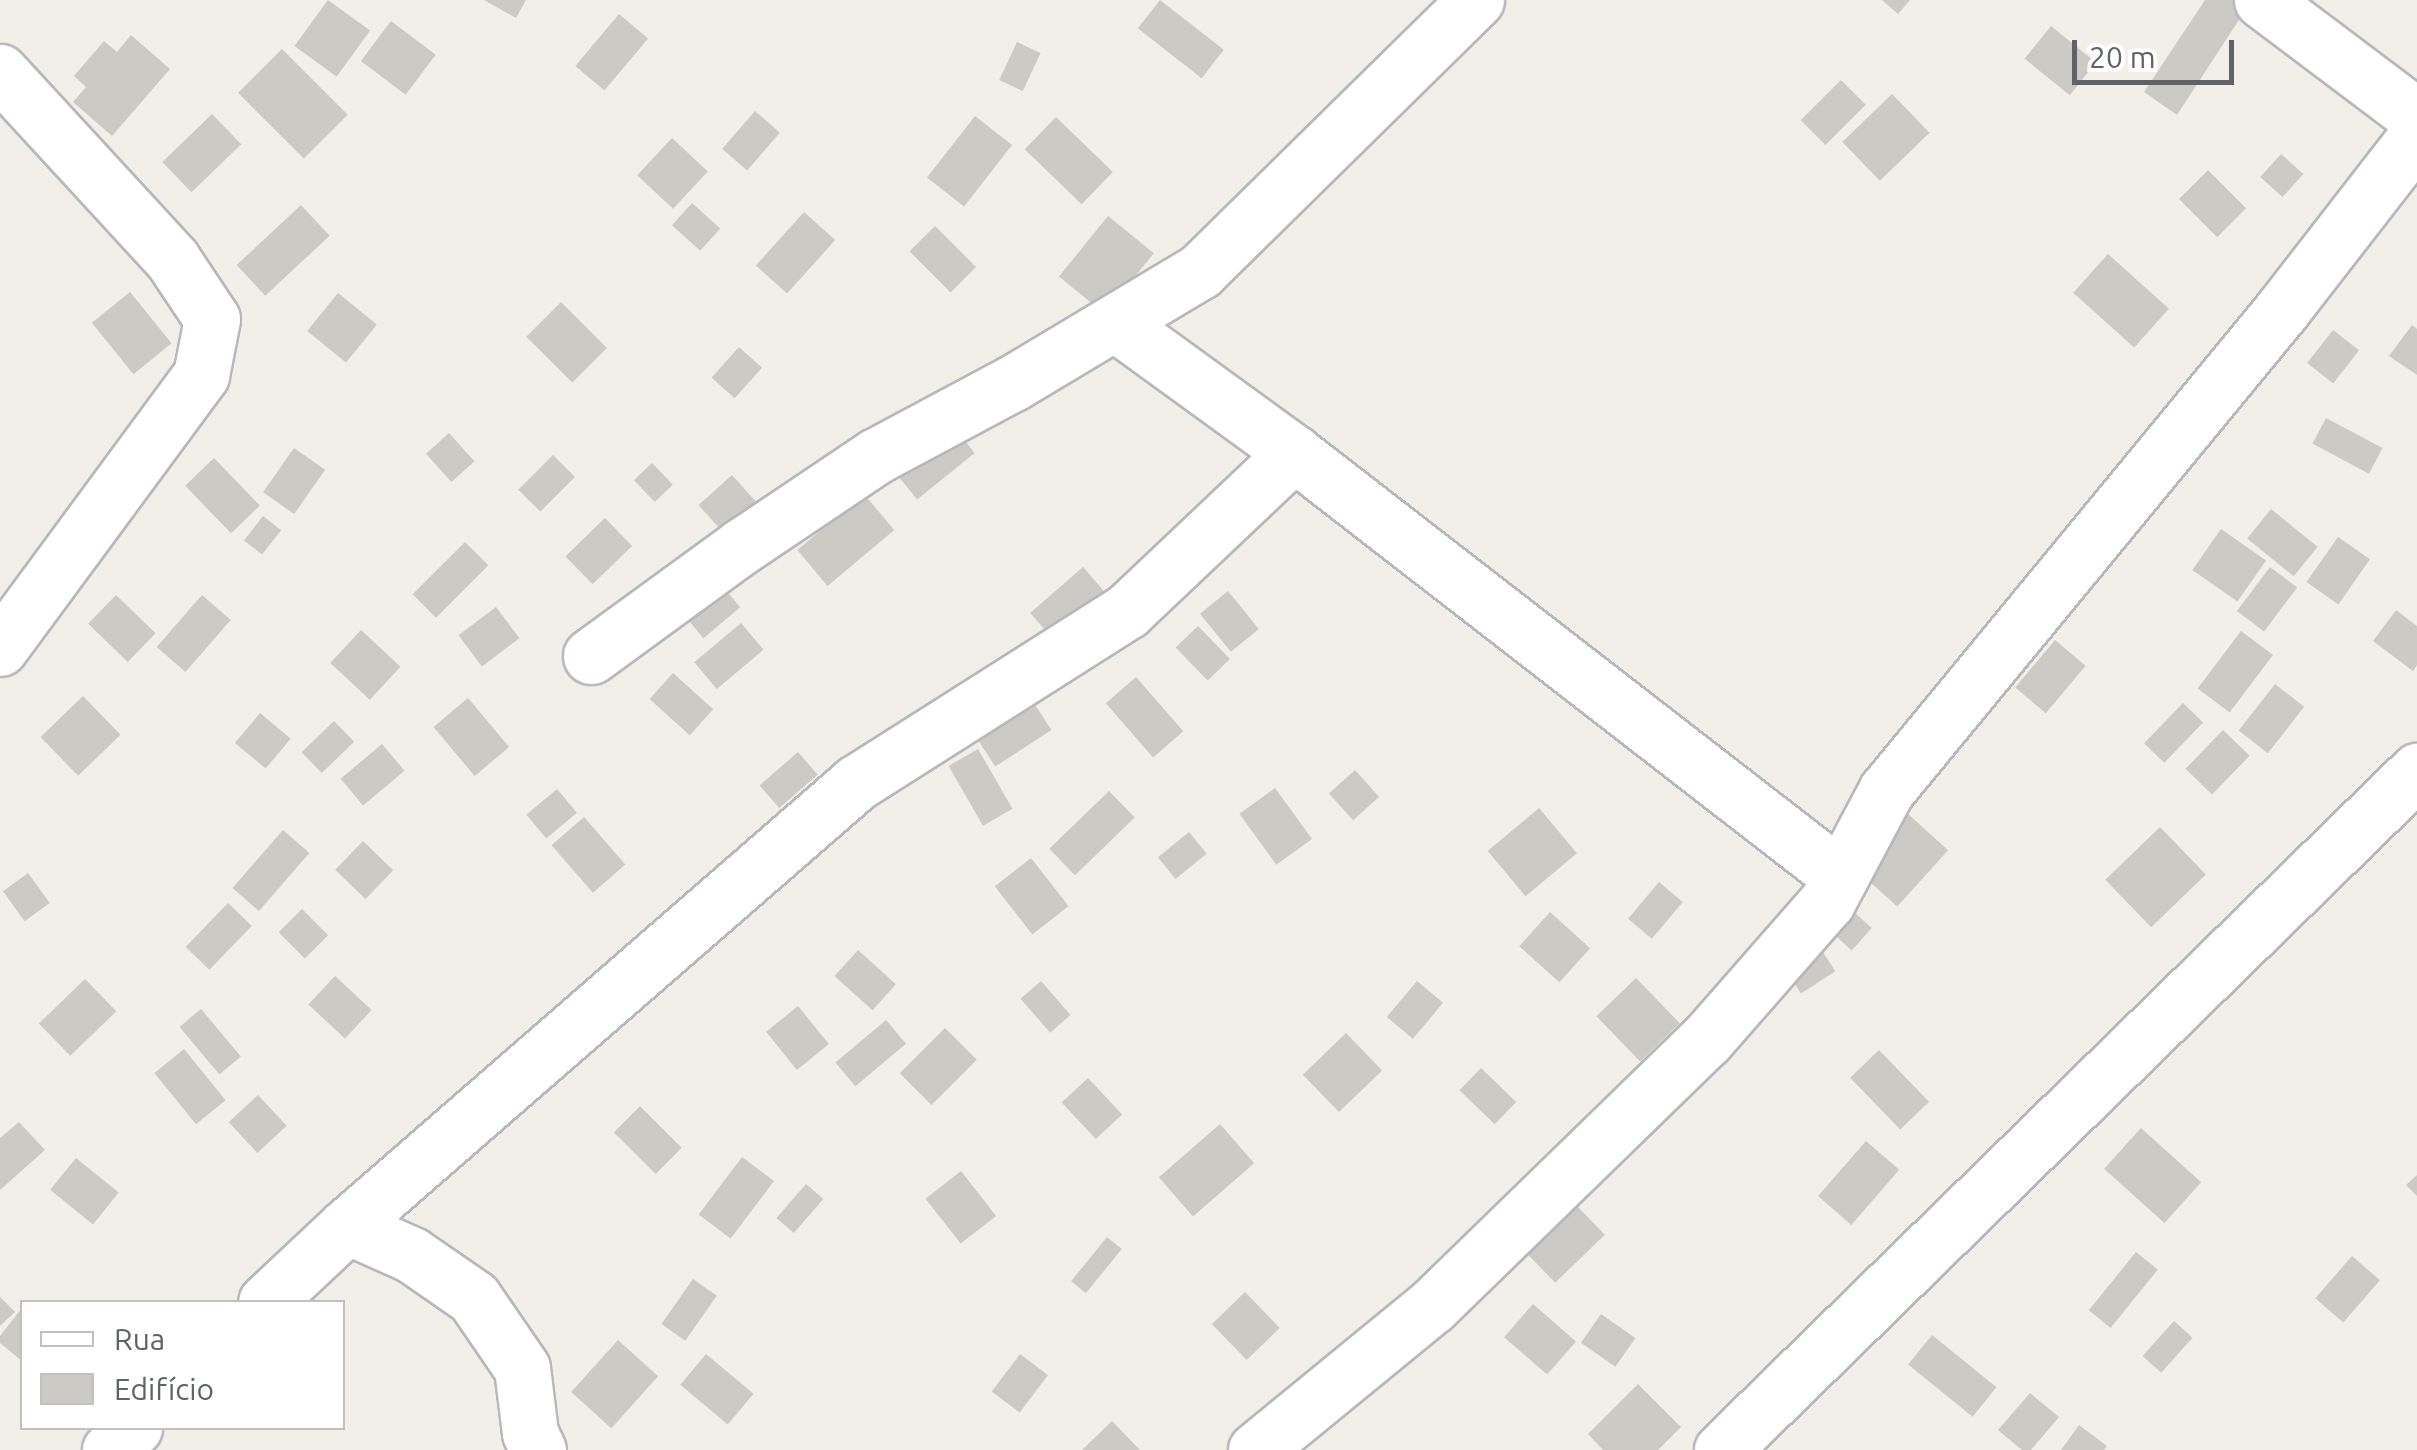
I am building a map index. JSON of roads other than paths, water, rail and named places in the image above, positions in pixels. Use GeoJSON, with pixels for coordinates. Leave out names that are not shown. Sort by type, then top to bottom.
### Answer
{"type":"FeatureCollection","features":[{"type":"Feature","properties":{"kind":"street"},"geometry":{"type":"LineString","coordinates":[[591,656],[742,546],[876,456],[1200,271],[1476,0]]}},
{"type":"Feature","properties":{"kind":"street"},"geometry":{"type":"LineString","coordinates":[[2262,0],[2417,117]]}},
{"type":"Feature","properties":{"kind":"street"},"geometry":{"type":"LineString","coordinates":[[0,72],[172,260],[212,319],[201,375],[0,648]]}},
{"type":"Feature","properties":{"kind":"street"},"geometry":{"type":"LineString","coordinates":[[1256,1450],[1432,1306],[1706,1040],[1828,902],[1886,792],[2282,310],[2417,136]]}},
{"type":"Feature","properties":{"kind":"street"},"geometry":{"type":"LineString","coordinates":[[1115,322],[1294,453],[1840,876]]}},
{"type":"Feature","properties":{"kind":"street"},"geometry":{"type":"LineString","coordinates":[[268,1300],[347,1226],[856,784],[1126,611],[1294,453]]}},
{"type":"Feature","properties":{"kind":"street"},"geometry":{"type":"LineString","coordinates":[[1722,1450],[2065,1110],[2417,771]]}},
{"type":"Feature","properties":{"kind":"street"},"geometry":{"type":"LineString","coordinates":[[347,1226],[412,1255],[474,1298],[522,1368],[530,1433],[538,1450]]}},
{"type":"Feature","properties":{"kind":"street"},"geometry":{"type":"LineString","coordinates":[[110,1450],[132,1430]]}}]}
